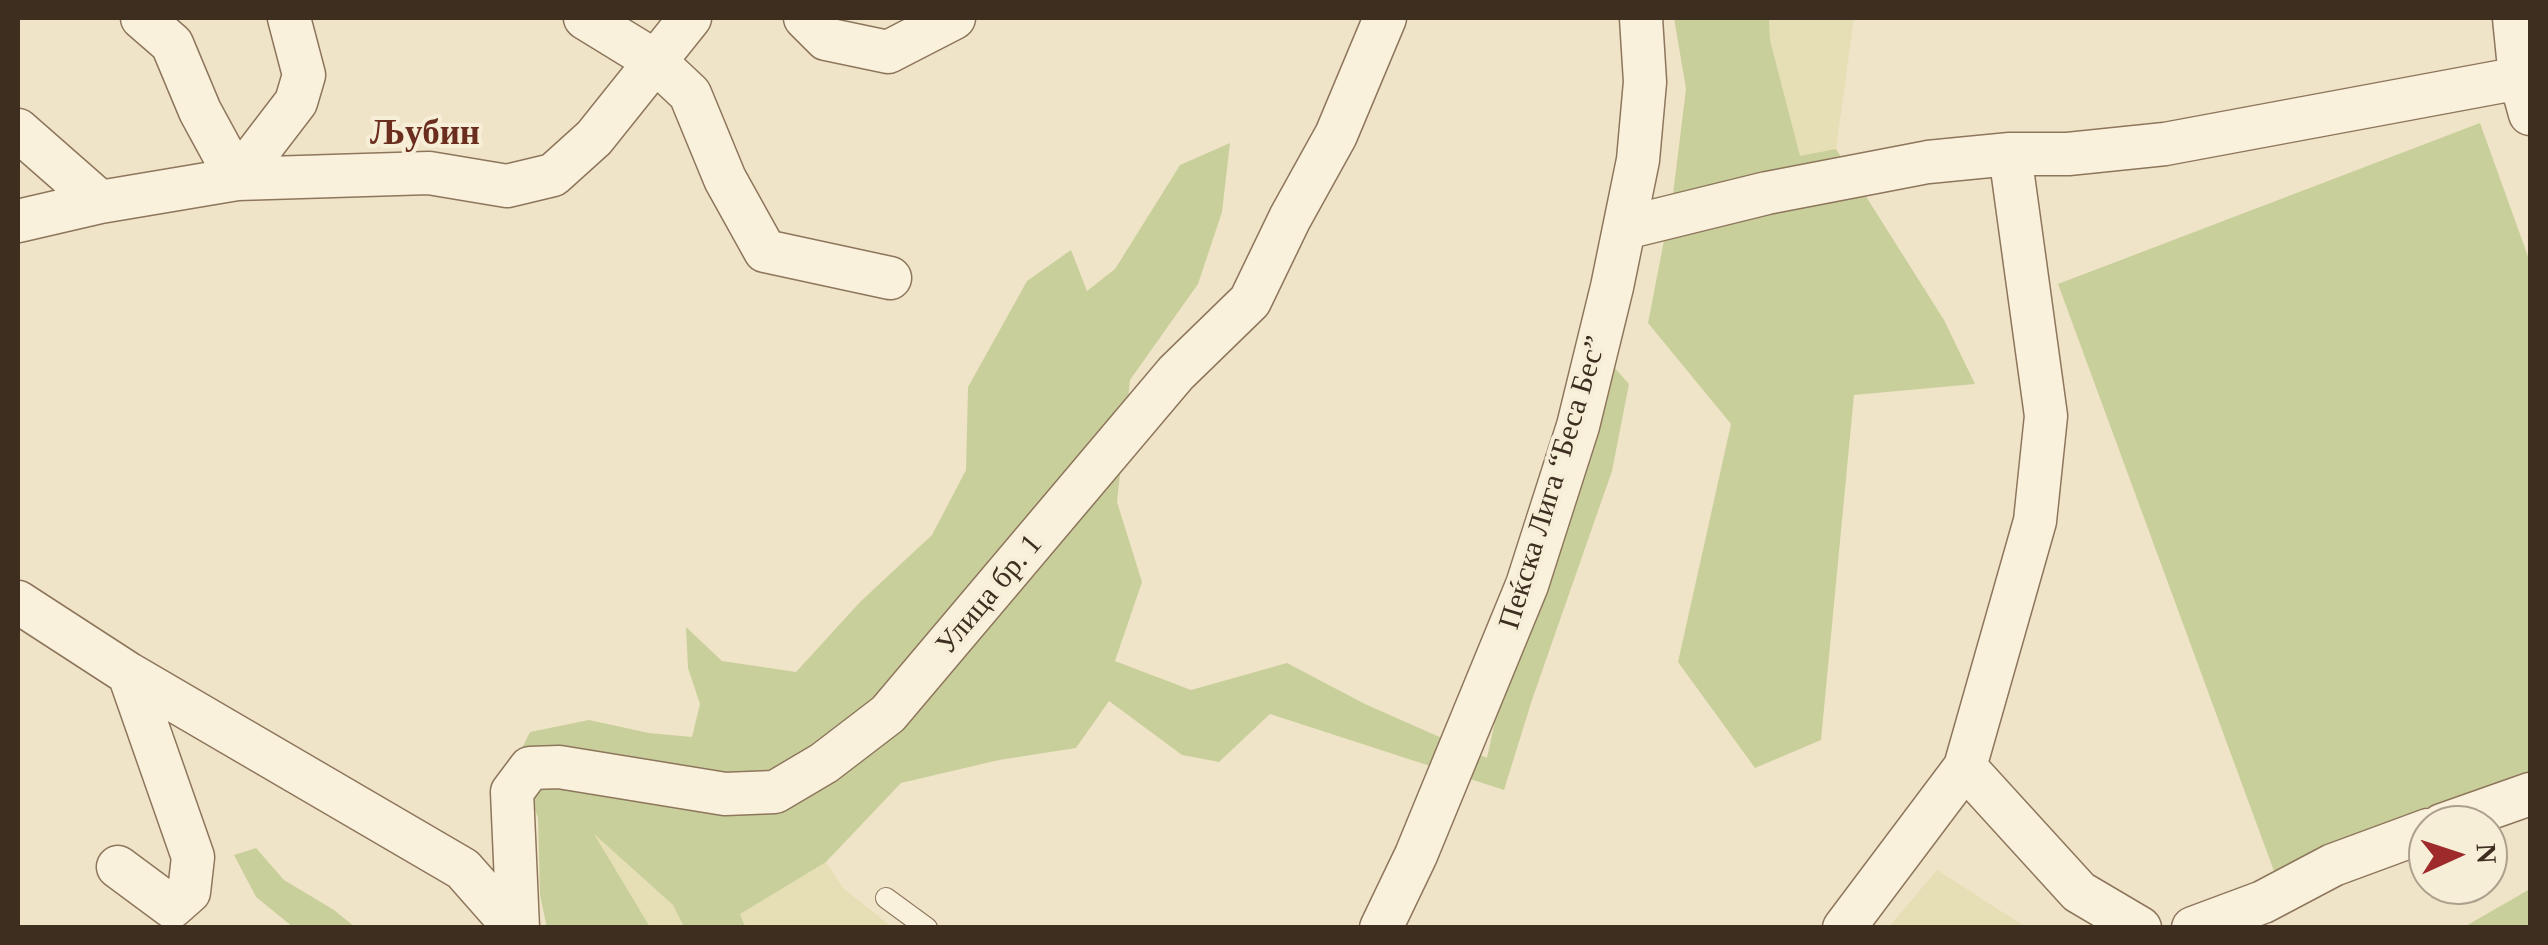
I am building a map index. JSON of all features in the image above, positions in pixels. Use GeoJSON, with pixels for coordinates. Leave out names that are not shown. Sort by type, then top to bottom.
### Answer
{"type":"FeatureCollection","features":[{"type":"Feature","properties":{"kind":"street"},"geometry":{"type":"LineString","coordinates":[[142,18],[172,44],[200,111],[236,179]]}},
{"type":"Feature","properties":{"kind":"street"},"geometry":{"type":"LineString","coordinates":[[236,179],[296,102],[304,74],[289,18]]}},
{"type":"Feature","properties":{"kind":"street"},"geometry":{"type":"LineString","coordinates":[[585,18],[655,61],[690,94],[724,178],[765,250],[890,278]]}},
{"type":"Feature","properties":{"kind":"street"},"geometry":{"type":"LineString","coordinates":[[18,221],[100,202],[236,179],[429,173],[506,186],[554,175],[594,138],[690,18]]}},
{"type":"Feature","properties":{"kind":"street"},"geometry":{"type":"LineString","coordinates":[[804,18],[826,39],[888,52],[954,18]]}},
{"type":"Feature","properties":{"kind":"street","name":"Улица бр. 1"},"geometry":{"type":"LineString","coordinates":[[517,928],[512,792],[530,768],[558,767],[725,794],[774,792],[824,763],[888,714],[1176,374],[1250,302],[1290,218],[1336,136],[1385,18]]}},
{"type":"Feature","properties":{"kind":"street","name":"Пеќска Лига “Беса Бес”"},"geometry":{"type":"LineString","coordinates":[[1381,928],[1423,838],[1528,585],[1578,426],[1638,160],[1645,82],[1642,18]]}},
{"type":"Feature","properties":{"kind":"street"},"geometry":{"type":"LineString","coordinates":[[1625,228],[1784,189],[1928,162],[2165,144],[2526,96],[2514,18]]}},
{"type":"Feature","properties":{"kind":"street"},"geometry":{"type":"LineString","coordinates":[[18,130],[100,202]]}},
{"type":"Feature","properties":{"kind":"street"},"geometry":{"type":"LineString","coordinates":[[1844,928],[1965,767],[2035,521],[2046,416],[2010,154]]}},
{"type":"Feature","properties":{"kind":"street"},"geometry":{"type":"LineString","coordinates":[[18,602],[129,674],[463,868],[517,928]]}},
{"type":"Feature","properties":{"kind":"street"},"geometry":{"type":"LineString","coordinates":[[118,867],[172,907],[190,892],[193,858],[129,674]]}},
{"type":"Feature","properties":{"kind":"street"},"geometry":{"type":"LineString","coordinates":[[1965,767],[2079,892],[2140,928]]}},
{"type":"Feature","properties":{"kind":"street"},"geometry":{"type":"LineString","coordinates":[[2499,805],[2530,794]]}},
{"type":"Feature","properties":{"kind":"street"},"geometry":{"type":"LineString","coordinates":[[2193,928],[2263,902],[2333,866],[2408,838]]}},
{"type":"Feature","properties":{"kind":"lane"},"geometry":{"type":"LineString","coordinates":[[886,898],[927,928]]}},
{"type":"Feature","properties":{"kind":"shaded area"},"geometry":{"type":"Polygon","coordinates":[[[1769,18],[1854,18],[1836,149],[1800,157],[1770,40],[1769,18]]]}},
{"type":"Feature","properties":{"kind":"shaded area"},"geometry":{"type":"Polygon","coordinates":[[[591,831],[673,905],[684,927],[650,927],[591,831]]]}},
{"type":"Feature","properties":{"kind":"shaded area"},"geometry":{"type":"Polygon","coordinates":[[[826,862],[843,888],[892,927],[745,927],[739,914],[826,862]]]}},
{"type":"Feature","properties":{"kind":"shaded area"},"geometry":{"type":"Polygon","coordinates":[[[1937,870],[2026,927],[1889,927],[1937,870]]]}},
{"type":"Feature","properties":{"kind":"green space"},"geometry":{"type":"Polygon","coordinates":[[[1674,18],[1769,18],[1770,40],[1800,156],[1836,149],[1944,320],[1975,384],[1854,395],[1821,740],[1755,768],[1678,662],[1731,424],[1648,323],[1673,194],[1686,89],[1674,18]]]}},
{"type":"Feature","properties":{"kind":"green space"},"geometry":{"type":"Polygon","coordinates":[[[2480,123],[2530,262],[2530,783],[2474,805],[2408,805],[2408,831],[2278,882],[2058,284],[2480,123]]]}},
{"type":"Feature","properties":{"kind":"green space"},"geometry":{"type":"Polygon","coordinates":[[[1230,143],[1222,212],[1198,284],[1130,380],[1117,502],[1142,582],[1115,661],[1191,690],[1287,663],[1365,704],[1487,758],[1580,329],[1629,384],[1612,471],[1504,790],[1270,714],[1219,762],[1182,755],[1109,701],[1076,748],[999,760],[901,783],[826,862],[740,914],[745,927],[684,927],[673,905],[594,834],[650,927],[547,928],[540,895],[538,818],[517,758],[530,732],[589,720],[649,733],[692,737],[700,704],[688,668],[686,627],[722,661],[796,672],[860,602],[932,535],[966,470],[968,387],[1027,281],[1071,250],[1087,291],[1115,269],[1180,165],[1230,143]]]}},
{"type":"Feature","properties":{"kind":"green space"},"geometry":{"type":"Polygon","coordinates":[[[256,848],[284,880],[355,927],[293,927],[256,897],[234,855],[256,848]]]}},
{"type":"Feature","properties":{"kind":"green space"},"geometry":{"type":"Polygon","coordinates":[[[2530,889],[2530,927],[2464,927],[2508,905],[2530,889]]]}},
{"type":"Feature","properties":{"kind":"district","name":"Љубин"},"geometry":{"type":"Point","coordinates":[425,135]}}]}
